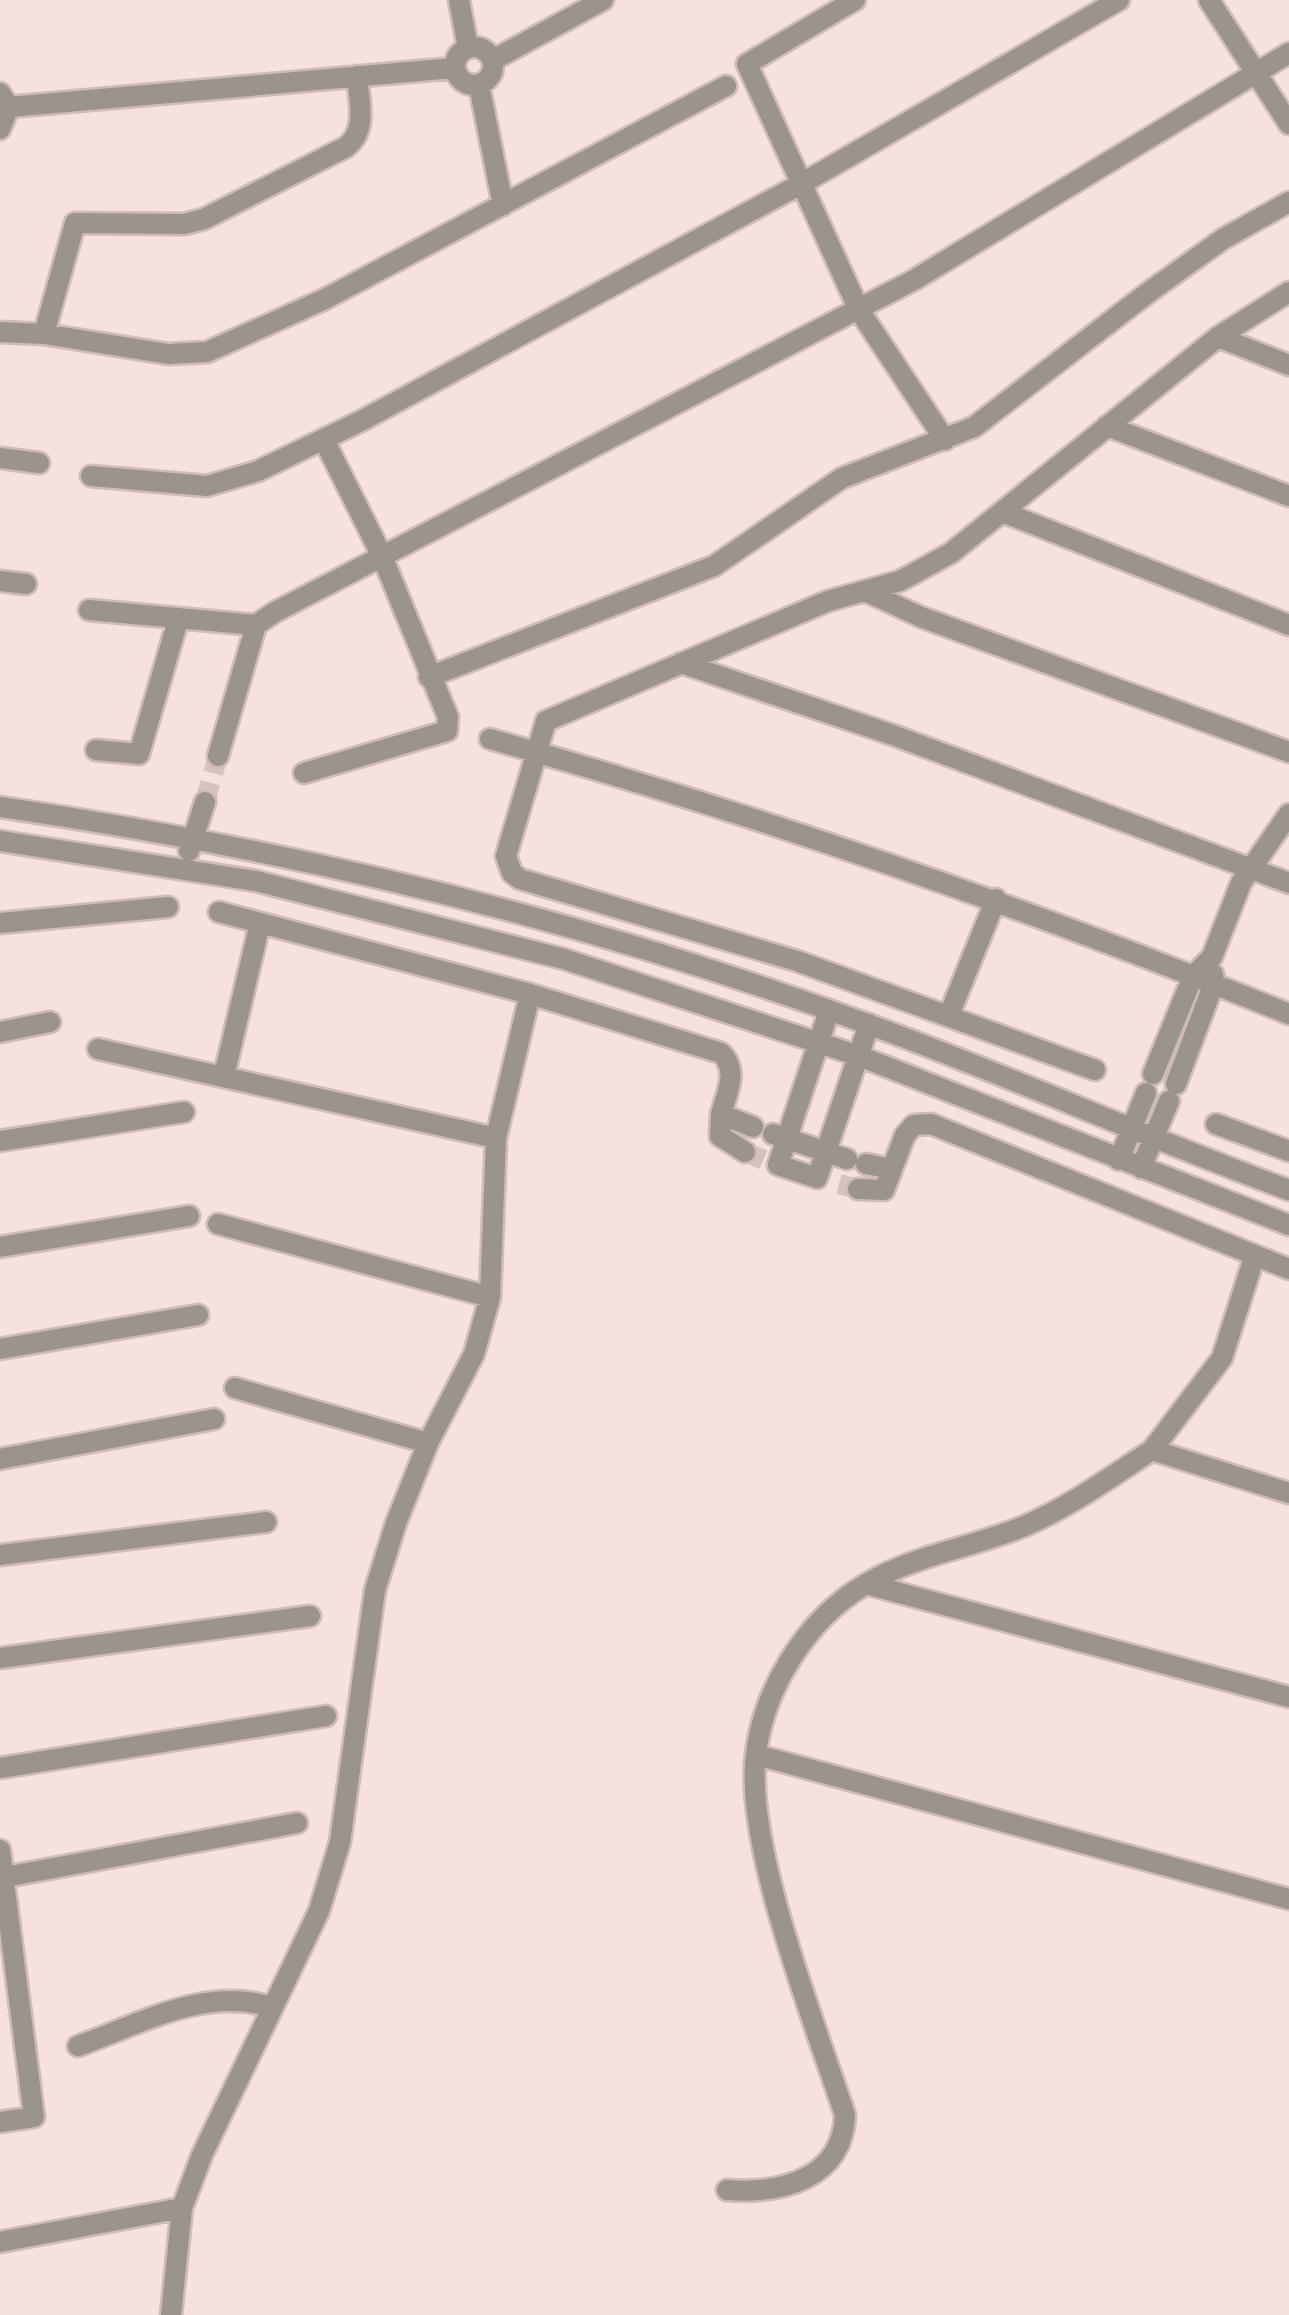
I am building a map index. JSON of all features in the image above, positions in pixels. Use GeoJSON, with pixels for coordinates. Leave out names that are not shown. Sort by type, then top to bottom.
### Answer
{"type":"FeatureCollection","features":[{"type":"Feature","properties":{"kind":"street"},"geometry":{"type":"LineString","coordinates":[[459,0],[468,48]]}},
{"type":"Feature","properties":{"kind":"street"},"geometry":{"type":"LineString","coordinates":[[492,60],[604,0]]}},
{"type":"Feature","properties":{"kind":"street"},"geometry":{"type":"LineString","coordinates":[[855,0],[747,64],[859,310],[945,440]]}},
{"type":"Feature","properties":{"kind":"street"},"geometry":{"type":"LineString","coordinates":[[91,476],[207,486],[258,471],[324,440],[801,184],[1119,0]]}},
{"type":"Feature","properties":{"kind":"street"},"geometry":{"type":"LineString","coordinates":[[1210,0],[1289,124]]}},
{"type":"Feature","properties":{"kind":"street"},"geometry":{"type":"LineString","coordinates":[[468,48],[483,49],[492,60],[493,70],[478,85],[463,82],[454,68],[455,59],[468,48]]}},
{"type":"Feature","properties":{"kind":"street"},"geometry":{"type":"LineString","coordinates":[[88,610],[256,625],[859,310],[1289,53]]}},
{"type":"Feature","properties":{"kind":"street"},"geometry":{"type":"LineString","coordinates":[[0,129],[4,100],[454,68]]}},
{"type":"Feature","properties":{"kind":"street"},"geometry":{"type":"LineString","coordinates":[[44,334],[75,223],[184,224],[299,172],[357,138],[361,126],[357,76]]}},
{"type":"Feature","properties":{"kind":"street"},"geometry":{"type":"LineString","coordinates":[[478,85],[503,204]]}},
{"type":"Feature","properties":{"kind":"street"},"geometry":{"type":"LineString","coordinates":[[0,332],[44,334],[168,354],[207,352],[325,299],[726,86]]}},
{"type":"Feature","properties":{"kind":"street"},"geometry":{"type":"LineString","coordinates":[[429,677],[714,566],[842,478],[974,427],[1020,396],[1144,295],[1223,239],[1289,202]]}},
{"type":"Feature","properties":{"kind":"street"},"geometry":{"type":"LineString","coordinates":[[1095,1070],[797,961],[520,879],[512,872],[506,856],[546,721],[828,601],[900,580],[951,553],[1005,513],[1218,336],[1289,292]]}},
{"type":"Feature","properties":{"kind":"street"},"geometry":{"type":"LineString","coordinates":[[1218,336],[1289,365]]}},
{"type":"Feature","properties":{"kind":"street"},"geometry":{"type":"LineString","coordinates":[[1107,426],[1289,496]]}},
{"type":"Feature","properties":{"kind":"street"},"geometry":{"type":"LineString","coordinates":[[304,772],[446,731],[448,717],[382,556],[324,440]]}},
{"type":"Feature","properties":{"kind":"street"},"geometry":{"type":"LineString","coordinates":[[0,458],[39,462]]}},
{"type":"Feature","properties":{"kind":"street"},"geometry":{"type":"LineString","coordinates":[[1005,513],[1289,625]]}},
{"type":"Feature","properties":{"kind":"street"},"geometry":{"type":"LineString","coordinates":[[0,581],[26,584]]}},
{"type":"Feature","properties":{"kind":"street"},"geometry":{"type":"LineString","coordinates":[[865,591],[921,617],[1289,752]]}},
{"type":"Feature","properties":{"kind":"street"},"geometry":{"type":"LineString","coordinates":[[96,750],[140,754],[178,620]]}},
{"type":"Feature","properties":{"kind":"street"},"geometry":{"type":"LineString","coordinates":[[218,756],[256,625]]}},
{"type":"Feature","properties":{"kind":"street"},"geometry":{"type":"LineString","coordinates":[[681,663],[893,735],[1289,883]]}},
{"type":"Feature","properties":{"kind":"street"},"geometry":{"type":"LineString","coordinates":[[490,739],[829,840],[996,899],[1289,1014]]}},
{"type":"Feature","properties":{"kind":"street"},"geometry":{"type":"LineString","coordinates":[[182,867],[205,802]]}},
{"type":"Feature","properties":{"kind":"street"},"geometry":{"type":"LineString","coordinates":[[0,807],[330,868],[566,927],[870,1024],[1289,1190]]}},
{"type":"Feature","properties":{"kind":"street"},"geometry":{"type":"LineString","coordinates":[[1120,1160],[1193,976],[1212,957],[1250,868],[1289,814]]}},
{"type":"Feature","properties":{"kind":"street"},"geometry":{"type":"LineString","coordinates":[[0,841],[182,867],[322,896],[564,959],[859,1056],[1289,1226]]}},
{"type":"Feature","properties":{"kind":"street"},"geometry":{"type":"LineString","coordinates":[[950,1015],[996,899]]}},
{"type":"Feature","properties":{"kind":"street"},"geometry":{"type":"LineString","coordinates":[[0,923],[168,908]]}},
{"type":"Feature","properties":{"kind":"street"},"geometry":{"type":"LineString","coordinates":[[220,912],[530,994],[721,1053],[730,1061],[732,1074],[720,1136],[762,1159],[817,1178],[848,1187],[884,1190],[906,1134],[914,1125],[931,1124],[1289,1269]]}},
{"type":"Feature","properties":{"kind":"street"},"geometry":{"type":"LineString","coordinates":[[224,1076],[260,924]]}},
{"type":"Feature","properties":{"kind":"street"},"geometry":{"type":"LineString","coordinates":[[1141,1168],[1214,983],[1212,957]]}},
{"type":"Feature","properties":{"kind":"street"},"geometry":{"type":"LineString","coordinates":[[171,2315],[182,2208],[271,2007],[320,1911],[340,1842],[376,1590],[396,1523],[428,1443],[474,1354],[490,1296],[496,1138],[530,994]]}},
{"type":"Feature","properties":{"kind":"street"},"geometry":{"type":"LineString","coordinates":[[762,1159],[771,1133],[818,1043],[829,1011]]}},
{"type":"Feature","properties":{"kind":"street"},"geometry":{"type":"LineString","coordinates":[[0,1032],[50,1022]]}},
{"type":"Feature","properties":{"kind":"street"},"geometry":{"type":"LineString","coordinates":[[817,1178],[870,1024]]}},
{"type":"Feature","properties":{"kind":"street"},"geometry":{"type":"LineString","coordinates":[[98,1048],[496,1138]]}},
{"type":"Feature","properties":{"kind":"street"},"geometry":{"type":"LineString","coordinates":[[1153,1076],[1176,1085]]}},
{"type":"Feature","properties":{"kind":"street"},"geometry":{"type":"LineString","coordinates":[[0,1141],[184,1112]]}},
{"type":"Feature","properties":{"kind":"street"},"geometry":{"type":"LineString","coordinates":[[722,1114],[826,1152],[892,1169]]}},
{"type":"Feature","properties":{"kind":"street"},"geometry":{"type":"LineString","coordinates":[[1216,1124],[1289,1151]]}},
{"type":"Feature","properties":{"kind":"street"},"geometry":{"type":"LineString","coordinates":[[1,1243],[189,1216]]}},
{"type":"Feature","properties":{"kind":"street"},"geometry":{"type":"LineString","coordinates":[[218,1224],[490,1296]]}},
{"type":"Feature","properties":{"kind":"street"},"geometry":{"type":"LineString","coordinates":[[727,2190],[761,2192],[816,2173],[844,2138],[845,2115],[783,1919],[760,1830],[757,1755],[764,1715],[796,1653],[824,1615],[866,1584],[922,1558],[1022,1527],[1085,1494],[1152,1450],[1222,1358],[1254,1258]]}},
{"type":"Feature","properties":{"kind":"street"},"geometry":{"type":"LineString","coordinates":[[0,1350],[198,1315]]}},
{"type":"Feature","properties":{"kind":"street"},"geometry":{"type":"LineString","coordinates":[[235,1388],[428,1443]]}},
{"type":"Feature","properties":{"kind":"street"},"geometry":{"type":"LineString","coordinates":[[0,1459],[214,1419]]}},
{"type":"Feature","properties":{"kind":"street"},"geometry":{"type":"LineString","coordinates":[[1152,1450],[1289,1493]]}},
{"type":"Feature","properties":{"kind":"street"},"geometry":{"type":"LineString","coordinates":[[0,1555],[266,1522]]}},
{"type":"Feature","properties":{"kind":"street"},"geometry":{"type":"LineString","coordinates":[[866,1584],[1289,1697]]}},
{"type":"Feature","properties":{"kind":"street"},"geometry":{"type":"LineString","coordinates":[[0,1658],[310,1616]]}},
{"type":"Feature","properties":{"kind":"street"},"geometry":{"type":"LineString","coordinates":[[0,1768],[326,1716]]}},
{"type":"Feature","properties":{"kind":"street"},"geometry":{"type":"LineString","coordinates":[[757,1755],[1289,1900]]}},
{"type":"Feature","properties":{"kind":"street"},"geometry":{"type":"LineString","coordinates":[[2,1878],[298,1823]]}},
{"type":"Feature","properties":{"kind":"street"},"geometry":{"type":"LineString","coordinates":[[0,1850],[9,2001],[34,2118],[0,2122]]}},
{"type":"Feature","properties":{"kind":"street"},"geometry":{"type":"LineString","coordinates":[[78,2046],[208,2000],[244,1998],[271,2007]]}},
{"type":"Feature","properties":{"kind":"street"},"geometry":{"type":"LineString","coordinates":[[0,2242],[182,2208]]}},
{"type":"Feature","properties":{"kind":"tunnel"},"geometry":{"type":"LineString","coordinates":[[205,802],[218,756]]}},
{"type":"Feature","properties":{"kind":"tunnel"},"geometry":{"type":"LineString","coordinates":[[745,1152],[764,1160]]}},
{"type":"Feature","properties":{"kind":"tunnel"},"geometry":{"type":"LineString","coordinates":[[839,1184],[858,1189]]}}]}
